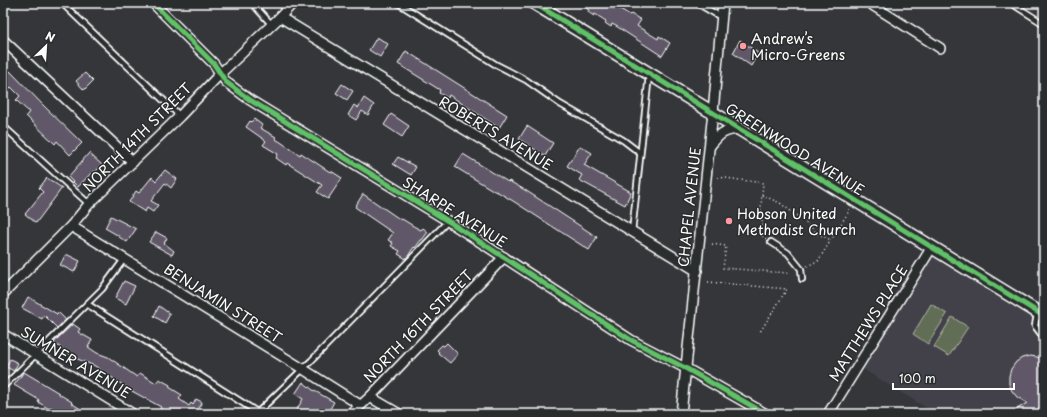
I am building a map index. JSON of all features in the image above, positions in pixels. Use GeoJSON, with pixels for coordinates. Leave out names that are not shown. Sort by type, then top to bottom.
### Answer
{"type":"FeatureCollection","features":[{"type":"Feature","properties":{"kind":"street","name":"SHARPE AVENUE"},"geometry":{"type":"LineString","coordinates":[[153,3],[214,64],[226,82],[250,100],[448,221],[631,340],[687,369],[766,414]]}},
{"type":"Feature","properties":{"kind":"street","name":"NORTH 14TH STREET"},"geometry":{"type":"LineString","coordinates":[[3,294],[71,226],[89,204],[294,3]]}},
{"type":"Feature","properties":{"kind":"street","name":"GREENWOOD AVENUE"},"geometry":{"type":"LineString","coordinates":[[534,3],[1041,314]]}},
{"type":"Feature","properties":{"kind":"street","name":"CHAPEL AVENUE"},"geometry":{"type":"LineString","coordinates":[[681,414],[710,146],[723,3]]}},
{"type":"Feature","properties":{"kind":"street"},"geometry":{"type":"LineString","coordinates":[[869,3],[940,48]]}},
{"type":"Feature","properties":{"kind":"street","name":"ROBERTS AVENUE"},"geometry":{"type":"LineString","coordinates":[[280,17],[697,271]]}},
{"type":"Feature","properties":{"kind":"street"},"geometry":{"type":"LineString","coordinates":[[3,40],[133,162]]}},
{"type":"Feature","properties":{"kind":"street"},"geometry":{"type":"LineString","coordinates":[[710,146],[723,132],[740,129]]}},
{"type":"Feature","properties":{"kind":"street","name":"BENJAMIN STREET"},"geometry":{"type":"LineString","coordinates":[[71,226],[125,258],[360,405]]}},
{"type":"Feature","properties":{"kind":"street","name":"MATTHEWS PLACE"},"geometry":{"type":"LineString","coordinates":[[828,414],[932,247]]}},
{"type":"Feature","properties":{"kind":"street","name":"NORTH 16TH STREET"},"geometry":{"type":"LineString","coordinates":[[351,414],[504,257]]}},
{"type":"Feature","properties":{"kind":"street","name":"SUMNER AVENUE"},"geometry":{"type":"LineString","coordinates":[[3,334],[133,414]]}},
{"type":"Feature","properties":{"kind":"street"},"geometry":{"type":"LineString","coordinates":[[370,396],[399,414]]}},
{"type":"Feature","properties":{"kind":"lane"},"geometry":{"type":"LineString","coordinates":[[62,3],[180,116]]}},
{"type":"Feature","properties":{"kind":"lane"},"geometry":{"type":"LineString","coordinates":[[252,3],[272,25]]}},
{"type":"Feature","properties":{"kind":"lane"},"geometry":{"type":"LineString","coordinates":[[398,3],[495,64],[526,80],[560,104],[623,140],[640,153]]}},
{"type":"Feature","properties":{"kind":"lane"},"geometry":{"type":"LineString","coordinates":[[697,3],[721,18]]}},
{"type":"Feature","properties":{"kind":"lane"},"geometry":{"type":"LineString","coordinates":[[1011,3],[1044,24]]}},
{"type":"Feature","properties":{"kind":"lane"},"geometry":{"type":"LineString","coordinates":[[632,232],[649,73]]}},
{"type":"Feature","properties":{"kind":"lane"},"geometry":{"type":"LineString","coordinates":[[3,126],[89,204]]}},
{"type":"Feature","properties":{"kind":"lane"},"geometry":{"type":"LineString","coordinates":[[87,304],[257,413],[303,369],[448,221]]}},
{"type":"Feature","properties":{"kind":"lane"},"geometry":{"type":"LineString","coordinates":[[768,241],[788,253],[801,269],[802,279]]}},
{"type":"Feature","properties":{"kind":"lane"},"geometry":{"type":"LineString","coordinates":[[3,387],[87,304],[102,288],[125,258]]}},
{"type":"Feature","properties":{"kind":"lane"},"geometry":{"type":"LineString","coordinates":[[1041,314],[1035,326],[1044,338]]}},
{"type":"Feature","properties":{"kind":"path"},"geometry":{"type":"LineString","coordinates":[[718,177],[763,183],[760,218],[763,223],[761,235],[768,241]]}},
{"type":"Feature","properties":{"kind":"path"},"geometry":{"type":"LineString","coordinates":[[762,196],[780,203],[818,234],[831,240]]}},
{"type":"Feature","properties":{"kind":"path"},"geometry":{"type":"LineString","coordinates":[[804,267],[818,261],[849,211],[849,208]]}},
{"type":"Feature","properties":{"kind":"path"},"geometry":{"type":"LineString","coordinates":[[712,244],[726,246],[723,268],[788,273]]}},
{"type":"Feature","properties":{"kind":"path"},"geometry":{"type":"LineString","coordinates":[[708,282],[787,289],[760,332]]}},
{"type":"Feature","properties":{"kind":"shaded area"},"geometry":{"type":"Polygon","coordinates":[[[933,257],[1044,325],[1044,414],[936,414],[863,369],[928,262],[933,257]]]}},
{"type":"Feature","properties":{"kind":"green space"},"geometry":{"type":"Polygon","coordinates":[[[931,304],[947,314],[928,344],[913,334],[931,304]]]}},
{"type":"Feature","properties":{"kind":"green space"},"geometry":{"type":"Polygon","coordinates":[[[952,317],[968,327],[949,356],[934,347],[952,317]]]}},
{"type":"Feature","properties":{"kind":"building"},"geometry":{"type":"Polygon","coordinates":[[[579,3],[601,3],[609,8],[612,4],[641,20],[637,26],[658,39],[659,36],[670,43],[662,56],[616,26],[612,24],[611,27],[605,23],[606,21],[595,14],[594,16],[588,12],[589,10],[579,3]]]}},
{"type":"Feature","properties":{"kind":"building"},"geometry":{"type":"Polygon","coordinates":[[[377,37],[388,44],[380,57],[369,50],[377,37]]]}},
{"type":"Feature","properties":{"kind":"building","name":"Andrew’s Micro-Greens"},"geometry":{"type":"Polygon","coordinates":[[[740,40],[758,53],[751,66],[733,53],[740,40]]]}},
{"type":"Feature","properties":{"kind":"building"},"geometry":{"type":"Polygon","coordinates":[[[406,51],[507,115],[499,128],[449,95],[448,98],[439,93],[440,90],[398,64],[406,51]]]}},
{"type":"Feature","properties":{"kind":"building"},"geometry":{"type":"Polygon","coordinates":[[[10,71],[82,143],[70,155],[57,141],[55,144],[26,116],[29,112],[16,100],[20,96],[11,87],[3,96],[3,79],[10,71]]]}},
{"type":"Feature","properties":{"kind":"building"},"geometry":{"type":"Polygon","coordinates":[[[85,73],[93,81],[84,90],[76,81],[85,73]]]}},
{"type":"Feature","properties":{"kind":"building"},"geometry":{"type":"Polygon","coordinates":[[[342,84],[353,91],[347,100],[336,93],[342,84]]]}},
{"type":"Feature","properties":{"kind":"building"},"geometry":{"type":"Polygon","coordinates":[[[364,98],[374,105],[368,115],[362,111],[356,120],[348,115],[354,105],[358,108],[364,98]]]}},
{"type":"Feature","properties":{"kind":"building"},"geometry":{"type":"Polygon","coordinates":[[[391,114],[409,126],[402,137],[384,125],[391,114]]]}},
{"type":"Feature","properties":{"kind":"building"},"geometry":{"type":"Polygon","coordinates":[[[254,119],[262,125],[260,128],[276,137],[275,139],[300,155],[301,153],[342,178],[328,199],[317,192],[322,185],[287,163],[286,165],[276,158],[278,154],[263,145],[266,141],[246,127],[250,121],[251,122],[254,119]]]}},
{"type":"Feature","properties":{"kind":"building"},"geometry":{"type":"Polygon","coordinates":[[[527,126],[553,143],[545,156],[519,139],[527,126]]]}},
{"type":"Feature","properties":{"kind":"building"},"geometry":{"type":"Polygon","coordinates":[[[580,146],[592,153],[584,165],[631,192],[625,205],[579,180],[582,175],[567,166],[580,146]]]}},
{"type":"Feature","properties":{"kind":"building"},"geometry":{"type":"Polygon","coordinates":[[[89,153],[102,165],[95,172],[93,171],[78,187],[68,177],[89,153]]]}},
{"type":"Feature","properties":{"kind":"building"},"geometry":{"type":"Polygon","coordinates":[[[463,154],[508,182],[509,181],[525,190],[597,237],[589,250],[513,201],[455,167],[463,154]]]}},
{"type":"Feature","properties":{"kind":"building"},"geometry":{"type":"Polygon","coordinates":[[[398,157],[416,167],[411,175],[393,164],[398,157]]]}},
{"type":"Feature","properties":{"kind":"building"},"geometry":{"type":"Polygon","coordinates":[[[165,170],[177,179],[171,188],[165,183],[151,201],[158,205],[153,212],[147,208],[145,212],[129,202],[136,191],[139,193],[152,177],[156,181],[165,170]]]}},
{"type":"Feature","properties":{"kind":"building"},"geometry":{"type":"Polygon","coordinates":[[[47,178],[62,188],[36,223],[25,214],[43,192],[39,188],[47,178]]]}},
{"type":"Feature","properties":{"kind":"building"},"geometry":{"type":"Polygon","coordinates":[[[363,194],[401,220],[402,219],[421,230],[423,228],[428,232],[415,248],[414,247],[406,259],[398,254],[400,251],[391,246],[393,243],[388,240],[393,233],[355,207],[363,194]]]}},
{"type":"Feature","properties":{"kind":"building"},"geometry":{"type":"Polygon","coordinates":[[[111,216],[136,229],[127,242],[105,228],[111,216]]]}},
{"type":"Feature","properties":{"kind":"building"},"geometry":{"type":"Polygon","coordinates":[[[156,232],[167,238],[164,243],[174,251],[172,255],[149,242],[156,232]]]}},
{"type":"Feature","properties":{"kind":"building"},"geometry":{"type":"Polygon","coordinates":[[[66,254],[80,261],[74,272],[60,265],[66,254]]]}},
{"type":"Feature","properties":{"kind":"building"},"geometry":{"type":"Polygon","coordinates":[[[124,281],[135,286],[126,304],[115,298],[124,281]]]}},
{"type":"Feature","properties":{"kind":"building"},"geometry":{"type":"Polygon","coordinates":[[[28,297],[57,314],[58,312],[66,320],[57,328],[44,315],[42,319],[22,308],[28,297]]]}},
{"type":"Feature","properties":{"kind":"building"},"geometry":{"type":"Polygon","coordinates":[[[159,306],[170,314],[165,323],[154,316],[159,306]]]}},
{"type":"Feature","properties":{"kind":"building"},"geometry":{"type":"Polygon","coordinates":[[[73,324],[80,329],[78,332],[92,340],[88,347],[97,353],[108,357],[137,377],[140,373],[156,383],[159,379],[170,385],[169,387],[182,395],[179,399],[189,406],[191,403],[193,405],[196,399],[202,402],[197,410],[206,414],[170,414],[160,409],[161,407],[130,390],[95,366],[75,358],[54,343],[73,324]]]}},
{"type":"Feature","properties":{"kind":"building"},"geometry":{"type":"Polygon","coordinates":[[[447,343],[458,354],[450,363],[438,353],[439,352],[437,350],[442,345],[444,346],[447,343]]]}},
{"type":"Feature","properties":{"kind":"building"},"geometry":{"type":"Polygon","coordinates":[[[1030,356],[1044,360],[1044,414],[1009,414],[1027,403],[1017,397],[1012,391],[1009,384],[1011,369],[1016,362],[1022,358],[1030,356]]]}},
{"type":"Feature","properties":{"kind":"building"},"geometry":{"type":"Polygon","coordinates":[[[10,359],[18,363],[14,371],[6,367],[10,359]]]}},
{"type":"Feature","properties":{"kind":"building"},"geometry":{"type":"Polygon","coordinates":[[[24,372],[59,393],[72,402],[71,403],[89,414],[62,414],[51,407],[49,409],[38,402],[39,400],[14,385],[24,372]]]}},
{"type":"Feature","properties":{"kind":"building"},"geometry":{"type":"Polygon","coordinates":[[[303,382],[313,390],[334,402],[327,414],[321,410],[318,414],[294,414],[303,399],[295,394],[303,382]]]}},
{"type":"Feature","properties":{"kind":"cycle path"},"geometry":{"type":"LineString","coordinates":[[153,3],[214,64],[226,82],[250,100],[448,221],[631,340],[687,369],[766,414]]}},
{"type":"Feature","properties":{"kind":"cycle path"},"geometry":{"type":"LineString","coordinates":[[534,3],[1044,316]]}},
{"type":"Feature","properties":{"kind":"place","name":"Andrew’s Micro-Greens"},"geometry":{"type":"Point","coordinates":[743,46]}},
{"type":"Feature","properties":{"kind":"place","name":"Hobson United Methodist Church"},"geometry":{"type":"Point","coordinates":[729,221]}}]}
